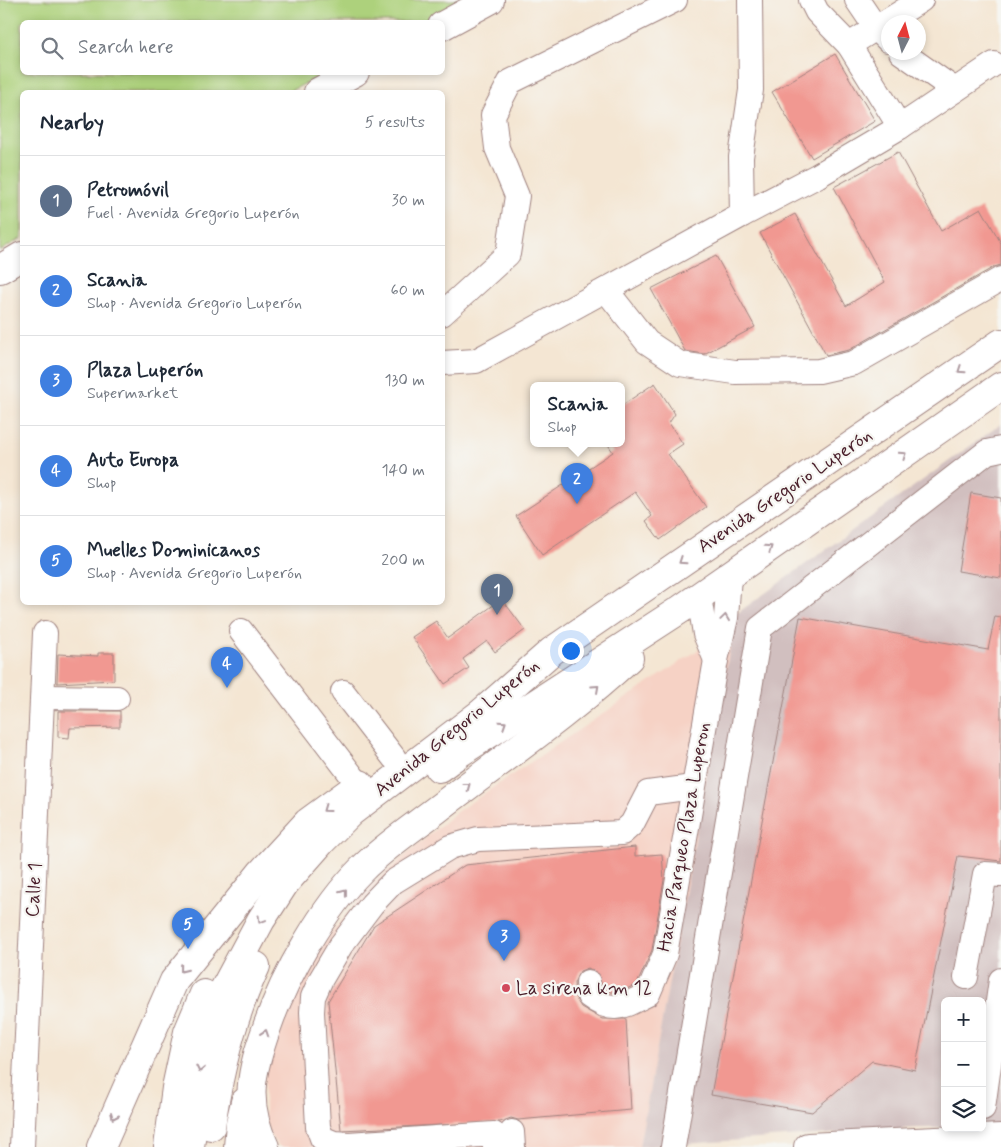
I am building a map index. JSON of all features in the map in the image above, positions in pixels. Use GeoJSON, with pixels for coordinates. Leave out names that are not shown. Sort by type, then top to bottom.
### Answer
{"type":"FeatureCollection","features":[{"type":"Feature","properties":{"kind":"main road"},"geometry":{"type":"LineString","coordinates":[[445,24],[490,0]]}},
{"type":"Feature","properties":{"kind":"main road"},"geometry":{"type":"LineString","coordinates":[[322,90],[349,75]]}},
{"type":"Feature","properties":{"kind":"main road"},"geometry":{"type":"LineString","coordinates":[[0,268],[20,257]]}},
{"type":"Feature","properties":{"kind":"main road","name":"Avenida Gregorio Luperón"},"geometry":{"type":"LineString","coordinates":[[190,1147],[199,1075],[209,1031],[217,1008],[238,962],[260,920],[285,883],[351,812],[480,714],[552,651],[1001,343]]}},
{"type":"Feature","properties":{"kind":"main road","name":"Avenida Gregorio Luperón"},"geometry":{"type":"LineString","coordinates":[[208,1147],[215,1093],[231,1024],[260,957],[290,906],[323,866],[365,824],[461,752],[690,603],[1001,386]]}},
{"type":"Feature","properties":{"kind":"main road"},"geometry":{"type":"LineString","coordinates":[[238,1147],[240,1123],[252,1073],[272,1012],[290,972],[322,920],[362,870],[424,818],[592,692],[690,603]]}},
{"type":"Feature","properties":{"kind":"main road"},"geometry":{"type":"LineString","coordinates":[[101,1147],[174,981],[261,873],[308,822],[394,758],[552,651]]}},
{"type":"Feature","properties":{"kind":"main road"},"geometry":{"type":"LineString","coordinates":[[168,1147],[176,1088],[188,1032],[222,950],[261,873]]}},
{"type":"Feature","properties":{"kind":"main road"},"geometry":{"type":"LineString","coordinates":[[252,1073],[254,1123],[264,1147]]}},
{"type":"Feature","properties":{"kind":"main road"},"geometry":{"type":"LineString","coordinates":[[808,1147],[948,1134],[1001,1138]]}},
{"type":"Feature","properties":{"kind":"street"},"geometry":{"type":"LineString","coordinates":[[445,311],[508,254],[517,196],[497,148],[493,116],[510,82],[675,0]]}},
{"type":"Feature","properties":{"kind":"street"},"geometry":{"type":"LineString","coordinates":[[742,215],[741,157],[751,90],[750,0]]}},
{"type":"Feature","properties":{"kind":"street"},"geometry":{"type":"LineString","coordinates":[[811,0],[817,12],[849,45],[900,127]]}},
{"type":"Feature","properties":{"kind":"street"},"geometry":{"type":"LineString","coordinates":[[857,0],[881,33]]}},
{"type":"Feature","properties":{"kind":"street"},"geometry":{"type":"LineString","coordinates":[[904,15],[921,0]]}},
{"type":"Feature","properties":{"kind":"street"},"geometry":{"type":"LineString","coordinates":[[849,45],[881,34]]}},
{"type":"Feature","properties":{"kind":"street"},"geometry":{"type":"LineString","coordinates":[[912,60],[955,90]]}},
{"type":"Feature","properties":{"kind":"street"},"geometry":{"type":"LineString","coordinates":[[445,363],[476,361],[817,176],[900,127],[994,64]]}},
{"type":"Feature","properties":{"kind":"street"},"geometry":{"type":"LineString","coordinates":[[606,290],[647,342],[680,364],[735,372],[819,371],[854,363],[1001,279]]}},
{"type":"Feature","properties":{"kind":"street"},"geometry":{"type":"LineString","coordinates":[[673,1147],[760,628],[987,452],[1001,449]]}},
{"type":"Feature","properties":{"kind":"street","name":"Hacia Parqueo Plaza Luperon"},"geometry":{"type":"LineString","coordinates":[[588,982],[589,996],[599,1003],[618,1008],[648,994],[664,954],[716,660],[726,618],[729,576]]}},
{"type":"Feature","properties":{"kind":"street"},"geometry":{"type":"LineString","coordinates":[[690,603],[716,660]]}},
{"type":"Feature","properties":{"kind":"street"},"geometry":{"type":"LineString","coordinates":[[241,631],[359,785]]}},
{"type":"Feature","properties":{"kind":"street","name":"Calle 1"},"geometry":{"type":"LineString","coordinates":[[22,1147],[44,697],[45,633]]}},
{"type":"Feature","properties":{"kind":"street"},"geometry":{"type":"LineString","coordinates":[[343,692],[394,758]]}},
{"type":"Feature","properties":{"kind":"street"},"geometry":{"type":"LineString","coordinates":[[44,697],[117,698]]}},
{"type":"Feature","properties":{"kind":"street"},"geometry":{"type":"LineString","coordinates":[[495,1147],[494,1134],[350,1144],[334,1143],[322,1138],[318,1127],[312,1012],[313,997],[321,979],[341,945],[372,904],[393,882],[450,847],[478,839],[622,833],[632,824],[648,793],[693,787]]}},
{"type":"Feature","properties":{"kind":"street"},"geometry":{"type":"LineString","coordinates":[[966,977],[985,874],[1001,875]]}},
{"type":"Feature","properties":{"kind":"street"},"geometry":{"type":"LineString","coordinates":[[986,1087],[1001,980]]}},
{"type":"Feature","properties":{"kind":"shaded area"},"geometry":{"type":"Polygon","coordinates":[[[1001,424],[1001,1128],[986,1128],[986,997],[941,997],[941,1128],[916,1128],[639,1147],[736,614],[1001,424]]]}},
{"type":"Feature","properties":{"kind":"shaded area"},"geometry":{"type":"Polygon","coordinates":[[[734,626],[639,1147],[280,1147],[270,1135],[265,1120],[265,1073],[297,989],[327,938],[371,885],[455,813],[734,626]]]}},
{"type":"Feature","properties":{"kind":"green space"},"geometry":{"type":"Polygon","coordinates":[[[0,0],[468,0],[428,20],[20,20],[20,75],[323,75],[292,90],[20,90],[20,239],[0,251],[0,0]]]}},
{"type":"Feature","properties":{"kind":"building"},"geometry":{"type":"Polygon","coordinates":[[[835,54],[875,121],[812,158],[772,92],[835,54]]]}},
{"type":"Feature","properties":{"kind":"building"},"geometry":{"type":"Polygon","coordinates":[[[898,152],[941,231],[981,208],[1001,243],[1001,265],[994,267],[849,350],[826,355],[760,233],[795,214],[846,306],[885,282],[834,187],[898,152]]]}},
{"type":"Feature","properties":{"kind":"building"},"geometry":{"type":"Polygon","coordinates":[[[716,256],[755,327],[704,354],[685,351],[651,289],[716,256]]]}},
{"type":"Feature","properties":{"kind":"building"},"geometry":{"type":"Polygon","coordinates":[[[655,383],[675,414],[669,423],[683,444],[668,454],[706,507],[660,540],[646,521],[652,516],[635,492],[542,555],[516,516],[613,452],[610,447],[625,447],[625,403],[655,383]]]}},
{"type":"Feature","properties":{"kind":"building"},"geometry":{"type":"Polygon","coordinates":[[[971,493],[1001,498],[1001,578],[958,571],[971,493]]]}},
{"type":"Feature","properties":{"kind":"building"},"geometry":{"type":"Polygon","coordinates":[[[502,599],[525,630],[495,652],[487,641],[463,659],[469,668],[445,684],[412,637],[436,621],[448,638],[502,599]]]}},
{"type":"Feature","properties":{"kind":"building"},"geometry":{"type":"Polygon","coordinates":[[[995,616],[1001,617],[1001,861],[958,856],[915,1070],[872,1061],[812,1112],[711,1095],[800,617],[988,650],[995,616]]]}},
{"type":"Feature","properties":{"kind":"building"},"geometry":{"type":"Polygon","coordinates":[[[98,653],[114,653],[114,680],[57,683],[58,654],[98,656],[98,653]]]}},
{"type":"Feature","properties":{"kind":"building"},"geometry":{"type":"Polygon","coordinates":[[[58,711],[120,711],[120,727],[70,728],[69,738],[58,737],[58,711]]]}},
{"type":"Feature","properties":{"kind":"building"},"geometry":{"type":"Polygon","coordinates":[[[635,847],[635,856],[662,854],[664,880],[652,950],[637,984],[620,992],[610,992],[602,988],[599,974],[588,968],[580,971],[574,983],[575,997],[581,1007],[602,1019],[626,1019],[631,1110],[518,1120],[511,1118],[500,1122],[341,1130],[328,1001],[374,925],[465,865],[635,847]]]}},
{"type":"Feature","properties":{"kind":"place","name":"Scania"},"geometry":{"type":"Point","coordinates":[577,504]}},
{"type":"Feature","properties":{"kind":"place","name":"Petromóvil"},"geometry":{"type":"Point","coordinates":[497,615]}},
{"type":"Feature","properties":{"kind":"place","name":"Auto Europa"},"geometry":{"type":"Point","coordinates":[227,688]}},
{"type":"Feature","properties":{"kind":"place","name":"Muelles Dominicanos"},"geometry":{"type":"Point","coordinates":[188,949]}},
{"type":"Feature","properties":{"kind":"place","name":"Plaza Luperón"},"geometry":{"type":"Point","coordinates":[504,961]}},
{"type":"Feature","properties":{"kind":"place","name":"La sirena km 12"},"geometry":{"type":"Point","coordinates":[506,988]}}]}
